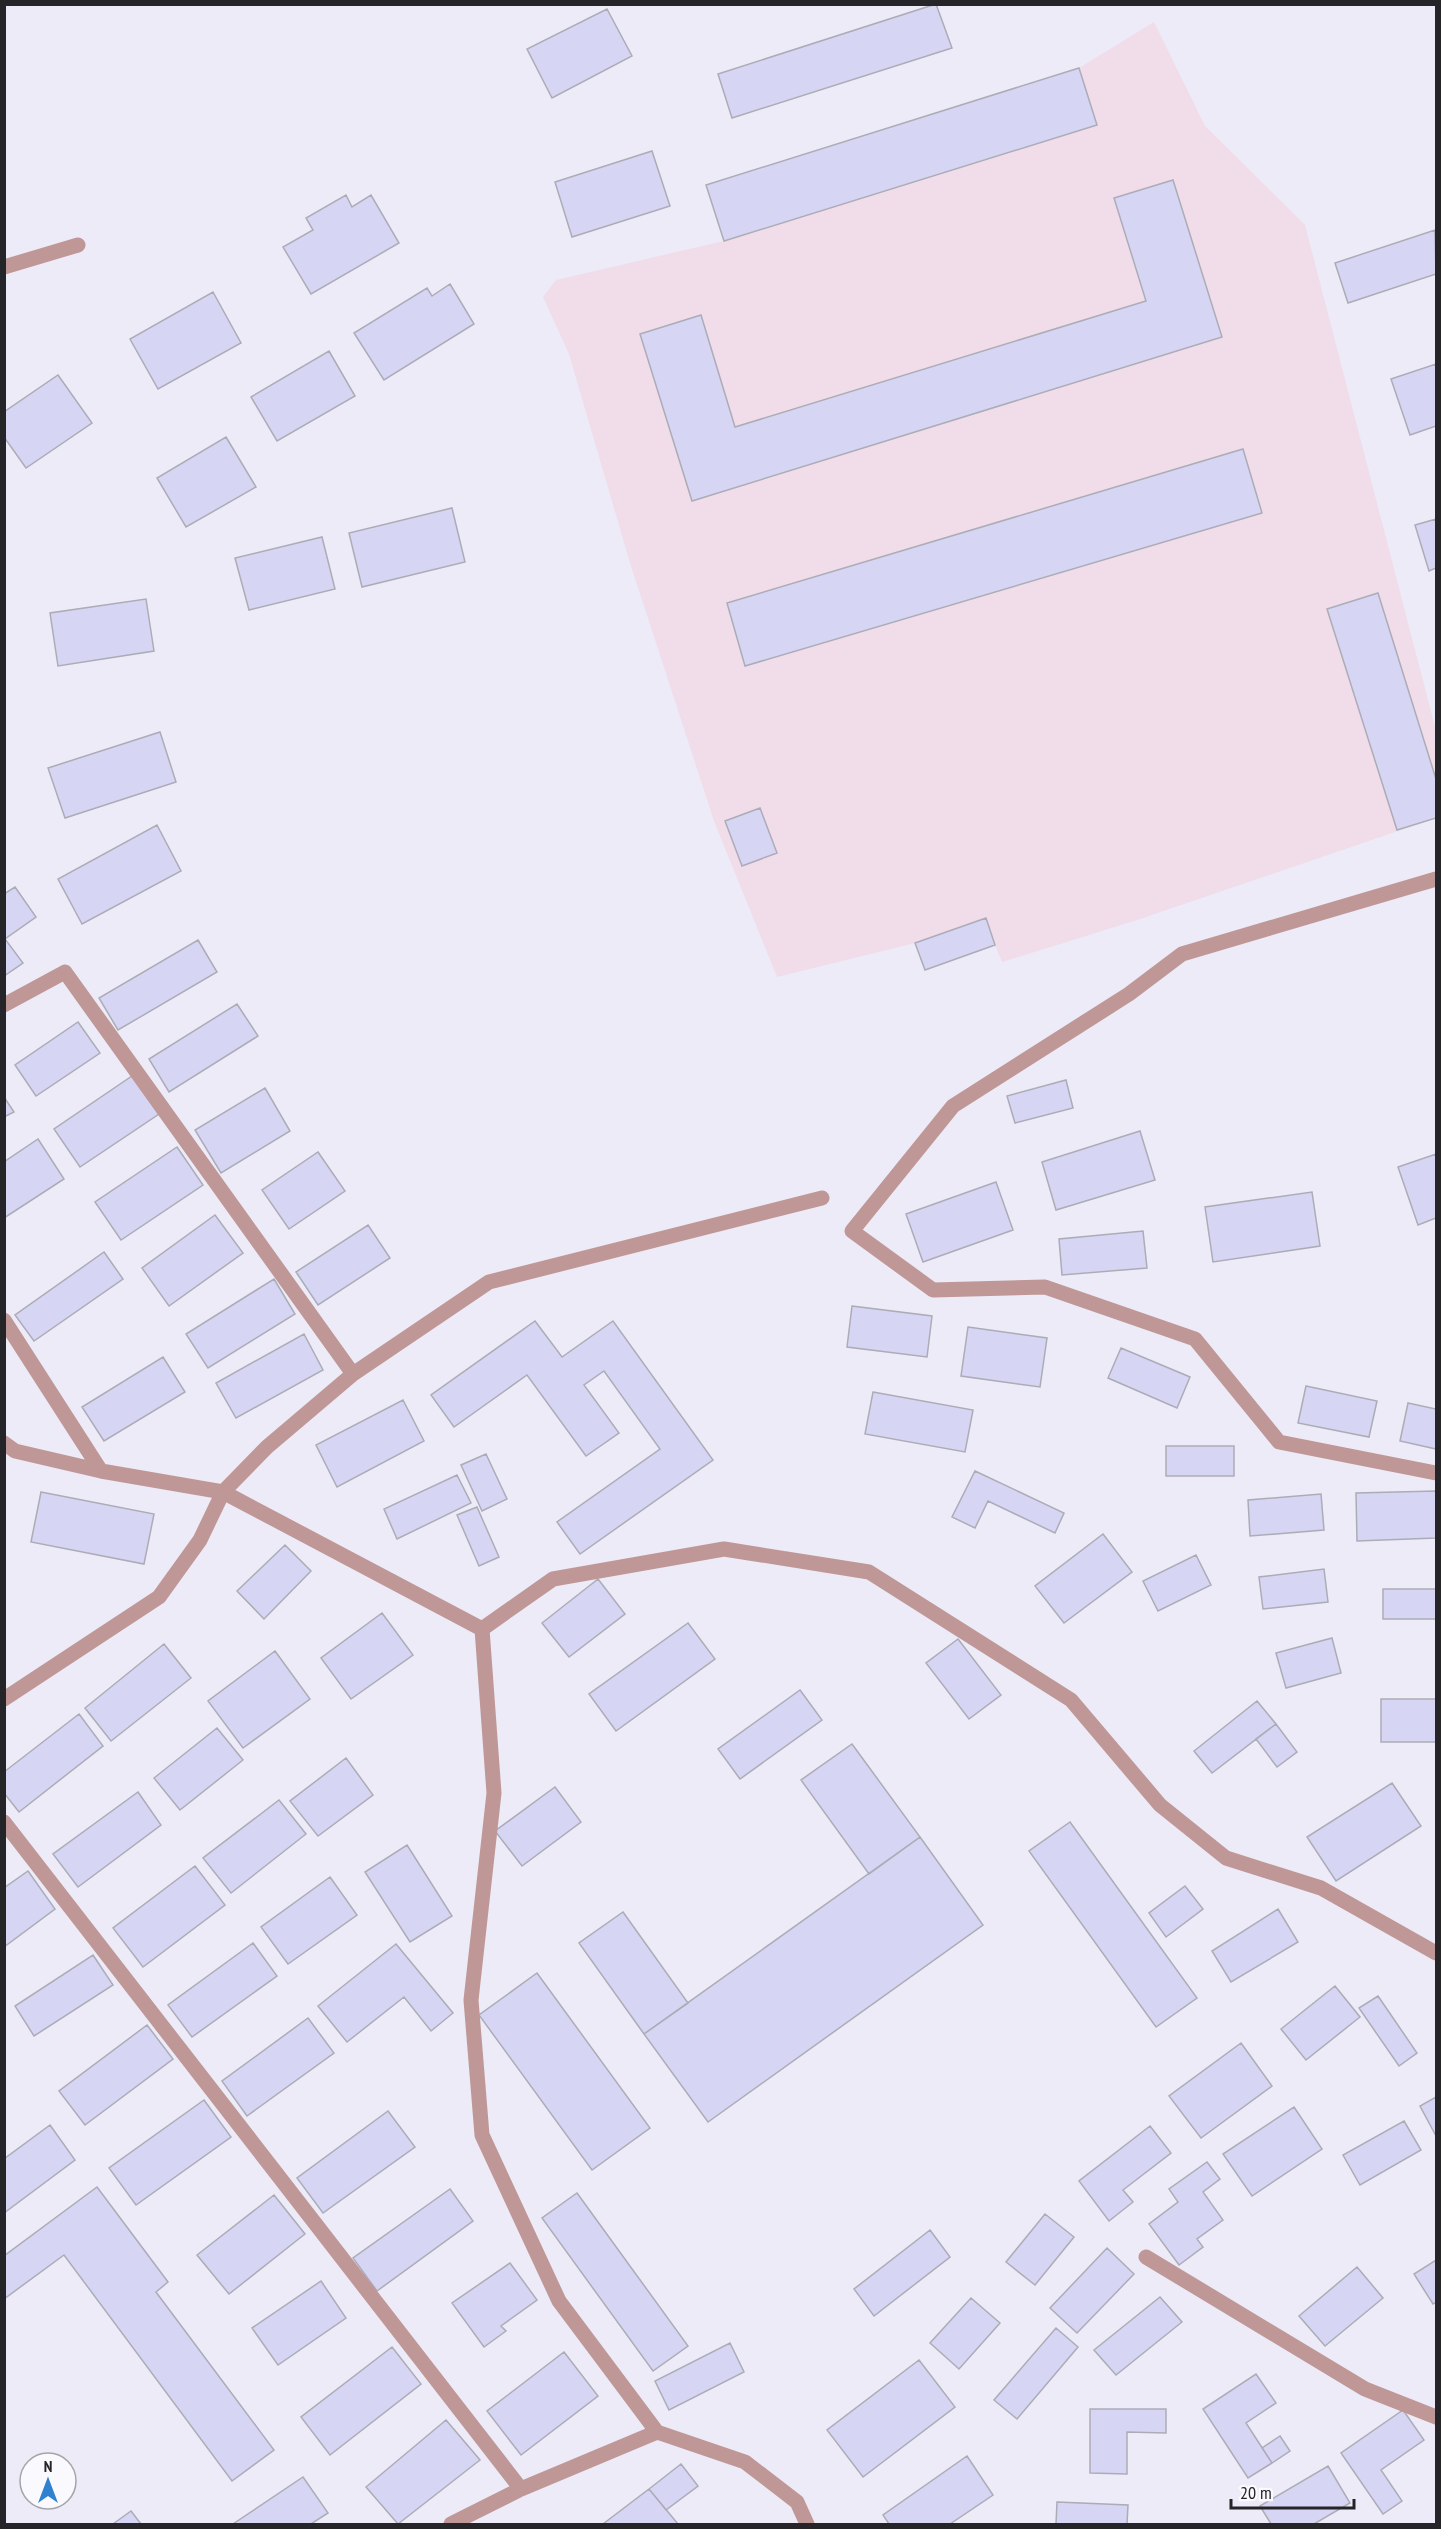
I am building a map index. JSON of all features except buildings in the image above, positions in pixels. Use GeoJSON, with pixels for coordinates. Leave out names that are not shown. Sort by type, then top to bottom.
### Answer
{"type":"FeatureCollection","features":[{"type":"Feature","properties":{"kind":"street"},"geometry":{"type":"LineString","coordinates":[[4,267],[78,245]]}},
{"type":"Feature","properties":{"kind":"street"},"geometry":{"type":"LineString","coordinates":[[1437,879],[1182,954],[1129,994],[953,1106],[852,1231],[933,1290],[1045,1287],[1195,1339],[1279,1442],[1437,1473]]}},
{"type":"Feature","properties":{"kind":"street"},"geometry":{"type":"LineString","coordinates":[[4,1005],[65,972],[353,1374]]}},
{"type":"Feature","properties":{"kind":"street"},"geometry":{"type":"LineString","coordinates":[[4,1699],[159,1597],[200,1540],[223,1492],[267,1447],[353,1374],[489,1282],[822,1198]]}},
{"type":"Feature","properties":{"kind":"street"},"geometry":{"type":"LineString","coordinates":[[4,1320],[101,1471]]}},
{"type":"Feature","properties":{"kind":"street"},"geometry":{"type":"LineString","coordinates":[[4,1443],[15,1451],[101,1471],[223,1492],[482,1629]]}},
{"type":"Feature","properties":{"kind":"street"},"geometry":{"type":"LineString","coordinates":[[482,1629],[554,1579],[724,1549],[868,1572],[1071,1700],[1160,1805],[1226,1857],[1321,1888],[1437,1953]]}},
{"type":"Feature","properties":{"kind":"street"},"geometry":{"type":"LineString","coordinates":[[482,1629],[494,1793],[471,2000],[482,2135],[559,2301],[657,2432],[745,2462],[797,2502],[807,2524]]}},
{"type":"Feature","properties":{"kind":"street"},"geometry":{"type":"LineString","coordinates":[[4,1822],[521,2489]]}},
{"type":"Feature","properties":{"kind":"street"},"geometry":{"type":"LineString","coordinates":[[1146,2257],[1365,2389],[1437,2417]]}},
{"type":"Feature","properties":{"kind":"street"},"geometry":{"type":"LineString","coordinates":[[451,2524],[521,2489],[657,2432]]}},
{"type":"Feature","properties":{"kind":"shaded area"},"geometry":{"type":"Polygon","coordinates":[[[1154,22],[1205,126],[1305,225],[1436,731],[1436,818],[1137,920],[1002,962],[995,945],[925,970],[915,943],[777,977],[714,821],[630,563],[569,354],[543,297],[556,280],[724,241],[706,185],[1079,68],[1154,22]]]}}]}
